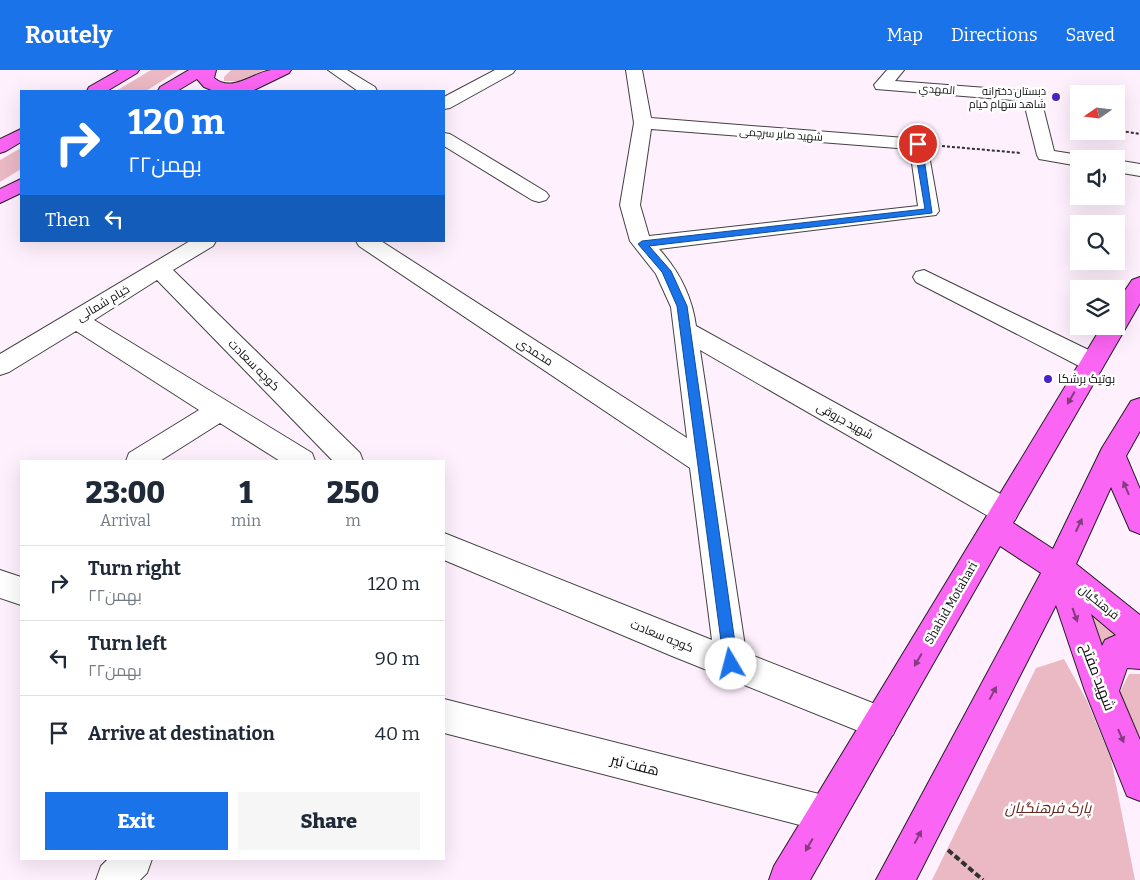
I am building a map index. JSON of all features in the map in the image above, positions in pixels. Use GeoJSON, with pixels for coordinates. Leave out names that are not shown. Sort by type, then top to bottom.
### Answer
{"type":"FeatureCollection","features":[{"type":"Feature","properties":{"kind":"main road"},"geometry":{"type":"LineString","coordinates":[[97,90],[131,70]]}},
{"type":"Feature","properties":{"kind":"main road"},"geometry":{"type":"LineString","coordinates":[[168,90],[200,70]]}},
{"type":"Feature","properties":{"kind":"main road"},"geometry":{"type":"LineString","coordinates":[[208,70],[205,79],[210,85],[222,88],[246,88],[282,70]]}},
{"type":"Feature","properties":{"kind":"main road"},"geometry":{"type":"LineString","coordinates":[[0,147],[20,135]]}},
{"type":"Feature","properties":{"kind":"main road"},"geometry":{"type":"LineString","coordinates":[[0,198],[20,186]]}},
{"type":"Feature","properties":{"kind":"main road"},"geometry":{"type":"LineString","coordinates":[[1125,309],[1140,285]]}},
{"type":"Feature","properties":{"kind":"main road","name":"Shahid Motahari"},"geometry":{"type":"LineString","coordinates":[[788,880],[1108,335]]}},
{"type":"Feature","properties":{"kind":"main road"},"geometry":{"type":"LineString","coordinates":[[895,880],[1059,569],[1112,456],[1140,408]]}},
{"type":"Feature","properties":{"kind":"main road"},"geometry":{"type":"LineString","coordinates":[[1112,456],[1140,520]]}},
{"type":"Feature","properties":{"kind":"main road","name":"فرهنگیان"},"geometry":{"type":"LineString","coordinates":[[1000,519],[1140,635]]}},
{"type":"Feature","properties":{"kind":"main road","name":"شهید مفتح"},"geometry":{"type":"LineString","coordinates":[[1059,569],[1102,691],[1140,783]]}},
{"type":"Feature","properties":{"kind":"main road"},"geometry":{"type":"LineString","coordinates":[[1102,691],[1116,652],[1140,653]]}},
{"type":"Feature","properties":{"kind":"street"},"geometry":{"type":"LineString","coordinates":[[336,70],[367,90]]}},
{"type":"Feature","properties":{"kind":"street"},"geometry":{"type":"LineString","coordinates":[[445,103],[507,70]]}},
{"type":"Feature","properties":{"kind":"street"},"geometry":{"type":"LineString","coordinates":[[634,70],[643,124],[630,205],[640,241],[666,271],[682,306],[731,664]]}},
{"type":"Feature","properties":{"kind":"street","name":"المهدي"},"geometry":{"type":"LineString","coordinates":[[896,70],[882,85],[1013,95]]}},
{"type":"Feature","properties":{"kind":"street"},"geometry":{"type":"LineString","coordinates":[[1034,111],[1046,155],[1070,159]]}},
{"type":"Feature","properties":{"kind":"street","name":"شهید صابر سرچمی"},"geometry":{"type":"LineString","coordinates":[[643,124],[918,144]]}},
{"type":"Feature","properties":{"kind":"street"},"geometry":{"type":"LineString","coordinates":[[445,139],[539,196]]}},
{"type":"Feature","properties":{"kind":"street"},"geometry":{"type":"LineString","coordinates":[[642,244],[929,211],[918,144]]}},
{"type":"Feature","properties":{"kind":"street"},"geometry":{"type":"LineString","coordinates":[[1125,168],[1140,170]]}},
{"type":"Feature","properties":{"kind":"street","name":"خیام شمالی"},"geometry":{"type":"LineString","coordinates":[[0,366],[204,242]]}},
{"type":"Feature","properties":{"kind":"street","name":"محمدی"},"geometry":{"type":"LineString","coordinates":[[368,242],[704,463]]}},
{"type":"Feature","properties":{"kind":"street","name":"کوچه سعادت"},"geometry":{"type":"LineString","coordinates":[[159,269],[349,460]]}},
{"type":"Feature","properties":{"kind":"street"},"geometry":{"type":"LineString","coordinates":[[924,277],[1092,362]]}},
{"type":"Feature","properties":{"kind":"street"},"geometry":{"type":"LineString","coordinates":[[76,320],[300,460]]}},
{"type":"Feature","properties":{"kind":"street","name":"شهید جروقی"},"geometry":{"type":"LineString","coordinates":[[686,331],[1000,519]]}},
{"type":"Feature","properties":{"kind":"street"},"geometry":{"type":"LineString","coordinates":[[141,460],[219,410]]}},
{"type":"Feature","properties":{"kind":"street","name":"کوچه سعادت"},"geometry":{"type":"LineString","coordinates":[[445,546],[731,664],[881,723]]}},
{"type":"Feature","properties":{"kind":"street"},"geometry":{"type":"LineString","coordinates":[[0,584],[20,592]]}},
{"type":"Feature","properties":{"kind":"street","name":"هفت تير"},"geometry":{"type":"LineString","coordinates":[[445,716],[827,814]]}},
{"type":"Feature","properties":{"kind":"street"},"geometry":{"type":"LineString","coordinates":[[115,880],[132,860]]}},
{"type":"Feature","properties":{"kind":"path"},"geometry":{"type":"LineString","coordinates":[[1125,132],[1140,134]]}},
{"type":"Feature","properties":{"kind":"path"},"geometry":{"type":"LineString","coordinates":[[918,144],[1046,155]]}},
{"type":"Feature","properties":{"kind":"path"},"geometry":{"type":"LineString","coordinates":[[922,828],[983,880]]}},
{"type":"Feature","properties":{"kind":"green space"},"geometry":{"type":"Polygon","coordinates":[[[151,70],[179,70],[148,90],[118,90],[151,70]]]}},
{"type":"Feature","properties":{"kind":"green space"},"geometry":{"type":"Polygon","coordinates":[[[231,70],[264,70],[241,81],[224,81],[224,77],[231,70]]]}},
{"type":"Feature","properties":{"kind":"green space"},"geometry":{"type":"Polygon","coordinates":[[[20,149],[20,170],[0,182],[0,160],[20,149]]]}},
{"type":"Feature","properties":{"kind":"green space"},"geometry":{"type":"Polygon","coordinates":[[[1073,587],[1140,643],[1101,665],[1073,587]]]}},
{"type":"Feature","properties":{"kind":"green space","name":"پارک فرهنگیان"},"geometry":{"type":"Polygon","coordinates":[[[1064,659],[1087,701],[1111,759],[1135,880],[932,880],[1036,668],[1064,659]]]}},
{"type":"Feature","properties":{"kind":"green space"},"geometry":{"type":"Polygon","coordinates":[[[1129,674],[1140,674],[1140,750],[1117,698],[1129,674]]]}},
{"type":"Feature","properties":{"kind":"place","name":"دبستان دخترانه شاهد سهام خیام"},"geometry":{"type":"Point","coordinates":[1056,97]}},
{"type":"Feature","properties":{"kind":"place","name":"بوتیک برشکا"},"geometry":{"type":"Point","coordinates":[1048,379]}},
{"type":"Feature","properties":{"kind":"route"},"geometry":{"type":"LineString","coordinates":[[731,664],[682,306],[666,271],[642,244],[929,211],[918,144]]}}]}
